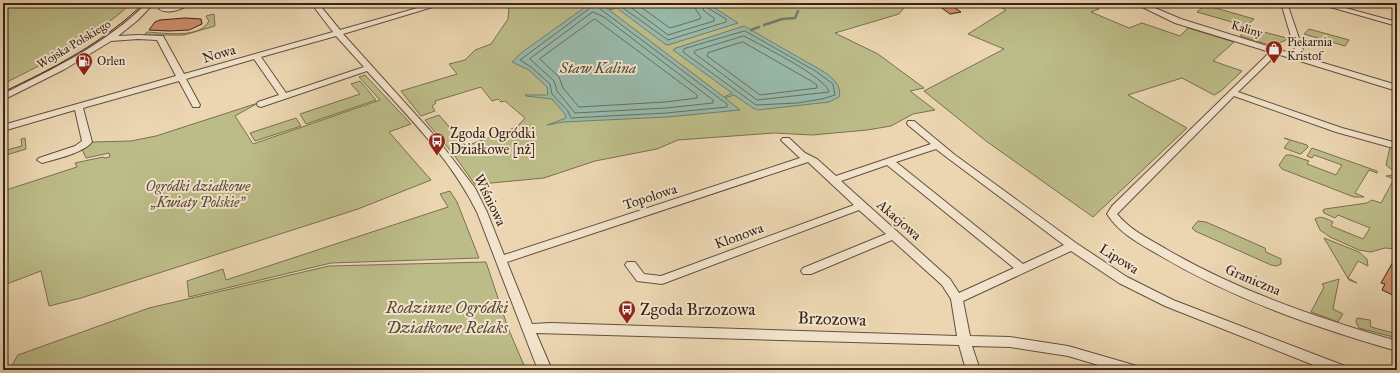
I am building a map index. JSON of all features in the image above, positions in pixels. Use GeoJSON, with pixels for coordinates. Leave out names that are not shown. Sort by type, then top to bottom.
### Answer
{"type":"FeatureCollection","features":[{"type":"Feature","properties":{"kind":"street","name":"Wojska Polskiego"},"geometry":{"type":"LineString","coordinates":[[3,97],[73,60],[108,39],[132,21],[151,3]]}},
{"type":"Feature","properties":{"kind":"street"},"geometry":{"type":"LineString","coordinates":[[165,3],[163,9],[178,8],[188,3]]}},
{"type":"Feature","properties":{"kind":"street","name":"Wiśniowa"},"geometry":{"type":"LineString","coordinates":[[314,3],[338,33],[431,137],[471,190],[482,212],[528,330],[546,370]]}},
{"type":"Feature","properties":{"kind":"street","name":"Nowa"},"geometry":{"type":"LineString","coordinates":[[3,128],[78,108],[443,3]]}},
{"type":"Feature","properties":{"kind":"street","name":"Kaliny"},"geometry":{"type":"LineString","coordinates":[[1137,3],[1178,21],[1397,88]]}},
{"type":"Feature","properties":{"kind":"street"},"geometry":{"type":"LineString","coordinates":[[1284,3],[1299,50],[1296,57]]}},
{"type":"Feature","properties":{"kind":"street"},"geometry":{"type":"LineString","coordinates":[[1319,3],[1397,24]]}},
{"type":"Feature","properties":{"kind":"street"},"geometry":{"type":"LineString","coordinates":[[108,39],[160,38],[196,105]]}},
{"type":"Feature","properties":{"kind":"street"},"geometry":{"type":"LineString","coordinates":[[1275,51],[1233,93],[1339,130],[1397,146]]}},
{"type":"Feature","properties":{"kind":"street"},"geometry":{"type":"LineString","coordinates":[[256,57],[282,94]]}},
{"type":"Feature","properties":{"kind":"street"},"geometry":{"type":"LineString","coordinates":[[261,104],[369,68]]}},
{"type":"Feature","properties":{"kind":"street","name":"Graniczna"},"geometry":{"type":"LineString","coordinates":[[1233,93],[1116,208],[1112,214],[1118,223],[1164,254],[1237,290],[1310,319],[1397,346]]}},
{"type":"Feature","properties":{"kind":"street"},"geometry":{"type":"LineString","coordinates":[[42,160],[78,148],[87,142],[78,108]]}},
{"type":"Feature","properties":{"kind":"street","name":"Lipowa"},"geometry":{"type":"LineString","coordinates":[[911,123],[952,157],[1111,273],[1154,296],[1340,370]]}},
{"type":"Feature","properties":{"kind":"street","name":"Akacjowa"},"geometry":{"type":"LineString","coordinates":[[786,140],[802,155],[814,161],[861,206],[946,282],[957,299],[964,340]]}},
{"type":"Feature","properties":{"kind":"street"},"geometry":{"type":"LineString","coordinates":[[834,180],[938,144]]}},
{"type":"Feature","properties":{"kind":"street","name":"Topolowa"},"geometry":{"type":"LineString","coordinates":[[500,260],[809,158]]}},
{"type":"Feature","properties":{"kind":"street"},"geometry":{"type":"LineString","coordinates":[[888,161],[1022,269]]}},
{"type":"Feature","properties":{"kind":"street","name":"Klonowa"},"geometry":{"type":"LineString","coordinates":[[632,264],[641,278],[662,280],[861,206]]}},
{"type":"Feature","properties":{"kind":"street"},"geometry":{"type":"LineString","coordinates":[[808,271],[895,235]]}},
{"type":"Feature","properties":{"kind":"street"},"geometry":{"type":"LineString","coordinates":[[957,299],[1072,246]]}},
{"type":"Feature","properties":{"kind":"street","name":"Brzozowa"},"geometry":{"type":"LineString","coordinates":[[528,330],[543,328],[1010,342],[1044,346],[1091,357],[1132,370]]}},
{"type":"Feature","properties":{"kind":"street"},"geometry":{"type":"LineString","coordinates":[[964,340],[973,370]]}},
{"type":"Feature","properties":{"kind":"green space"},"geometry":{"type":"Polygon","coordinates":[[[3,3],[132,3],[86,38],[37,67],[3,84],[3,3]]]}},
{"type":"Feature","properties":{"kind":"green space"},"geometry":{"type":"Polygon","coordinates":[[[517,3],[911,3],[906,5],[899,14],[835,33],[878,54],[924,88],[910,91],[935,110],[913,114],[891,126],[867,130],[812,135],[774,133],[678,140],[657,149],[595,161],[544,178],[491,183],[476,186],[454,155],[425,120],[439,115],[466,146],[517,127],[525,118],[505,101],[501,102],[498,99],[492,101],[481,87],[435,101],[436,103],[432,106],[435,111],[421,116],[401,91],[457,74],[449,64],[465,60],[475,50],[491,44],[508,19],[509,6],[517,3]]]}},
{"type":"Feature","properties":{"kind":"green space"},"geometry":{"type":"Polygon","coordinates":[[[992,3],[1086,3],[1099,9],[1091,12],[1129,28],[1142,23],[1180,36],[1188,28],[1234,42],[1213,61],[1242,71],[1221,91],[1214,95],[1182,78],[1128,95],[1187,128],[1093,217],[986,141],[924,91],[1004,49],[968,34],[1006,10],[992,3]]]}},
{"type":"Feature","properties":{"kind":"green space"},"geometry":{"type":"Polygon","coordinates":[[[1205,5],[1254,19],[1246,26],[1197,12],[1205,5]]]}},
{"type":"Feature","properties":{"kind":"green space"},"geometry":{"type":"Polygon","coordinates":[[[214,14],[215,26],[184,35],[144,35],[147,32],[172,34],[190,33],[204,27],[209,21],[206,16],[214,14]]]}},
{"type":"Feature","properties":{"kind":"green space"},"geometry":{"type":"Polygon","coordinates":[[[1248,28],[1287,38],[1286,40],[1274,45],[1269,45],[1240,36],[1248,28]]]}},
{"type":"Feature","properties":{"kind":"green space"},"geometry":{"type":"Polygon","coordinates":[[[1309,29],[1349,40],[1345,46],[1304,34],[1309,29]]]}},
{"type":"Feature","properties":{"kind":"green space","name":"Ogródki działkowe „Kwiaty Polskie”"},"geometry":{"type":"Polygon","coordinates":[[[365,75],[411,124],[389,132],[431,180],[358,209],[81,298],[49,306],[41,271],[4,285],[3,191],[77,167],[75,163],[110,157],[109,153],[86,158],[82,149],[93,142],[131,141],[156,136],[258,103],[235,116],[253,144],[380,100],[359,77],[365,75]]]}},
{"type":"Feature","properties":{"kind":"green space"},"geometry":{"type":"Polygon","coordinates":[[[360,81],[376,100],[306,124],[300,114],[360,94],[351,84],[360,81]]]}},
{"type":"Feature","properties":{"kind":"green space"},"geometry":{"type":"Polygon","coordinates":[[[296,118],[301,126],[255,141],[250,133],[296,118]]]}},
{"type":"Feature","properties":{"kind":"green space"},"geometry":{"type":"Polygon","coordinates":[[[25,138],[26,149],[3,156],[3,151],[22,146],[21,139],[25,138]]]}},
{"type":"Feature","properties":{"kind":"green space"},"geometry":{"type":"Polygon","coordinates":[[[1284,138],[1307,145],[1308,147],[1300,154],[1284,148],[1290,140],[1284,138]]]}},
{"type":"Feature","properties":{"kind":"green space"},"geometry":{"type":"Polygon","coordinates":[[[1390,147],[1397,149],[1397,249],[1385,248],[1371,252],[1359,250],[1330,237],[1320,230],[1315,219],[1322,217],[1333,222],[1331,226],[1363,239],[1370,228],[1338,215],[1335,218],[1324,213],[1323,210],[1367,203],[1372,200],[1381,203],[1394,179],[1386,176],[1394,175],[1396,173],[1386,165],[1390,147]]]}},
{"type":"Feature","properties":{"kind":"green space"},"geometry":{"type":"Polygon","coordinates":[[[1312,148],[1377,171],[1377,173],[1369,170],[1355,193],[1364,197],[1354,197],[1282,169],[1279,165],[1286,155],[1291,155],[1309,161],[1307,164],[1336,175],[1342,165],[1314,155],[1312,158],[1307,156],[1312,148]]]}},
{"type":"Feature","properties":{"kind":"green space"},"geometry":{"type":"Polygon","coordinates":[[[450,191],[457,202],[479,258],[331,263],[189,297],[187,281],[223,269],[226,280],[448,207],[440,194],[450,191]]]}},
{"type":"Feature","properties":{"kind":"green space"},"geometry":{"type":"Polygon","coordinates":[[[1198,221],[1206,222],[1265,248],[1266,252],[1281,259],[1281,264],[1277,266],[1271,265],[1195,231],[1192,228],[1198,221]]]}},
{"type":"Feature","properties":{"kind":"green space"},"geometry":{"type":"Polygon","coordinates":[[[1324,238],[1359,252],[1367,259],[1368,266],[1358,261],[1348,278],[1357,283],[1349,280],[1324,238]]]}},
{"type":"Feature","properties":{"kind":"green space","name":"Rodzinne Ogródki Działkowe Relaks"},"geometry":{"type":"Polygon","coordinates":[[[486,262],[508,328],[526,370],[9,370],[18,355],[149,308],[329,266],[486,262]]]}},
{"type":"Feature","properties":{"kind":"green space"},"geometry":{"type":"Polygon","coordinates":[[[1339,279],[1333,309],[1343,314],[1338,322],[1311,312],[1324,287],[1322,284],[1339,279]]]}},
{"type":"Feature","properties":{"kind":"green space"},"geometry":{"type":"Polygon","coordinates":[[[1357,318],[1370,320],[1371,327],[1397,334],[1397,338],[1359,328],[1356,322],[1357,318]]]}},
{"type":"Feature","properties":{"kind":"water","name":"Staw Kalina"},"geometry":{"type":"Polygon","coordinates":[[[591,3],[598,3],[608,9],[615,7],[609,3],[707,3],[738,23],[668,45],[617,8],[609,10],[724,97],[732,93],[673,50],[744,26],[826,73],[838,86],[840,93],[839,97],[829,102],[758,110],[734,95],[725,98],[740,110],[667,117],[563,122],[547,125],[566,118],[565,114],[552,99],[526,96],[525,95],[546,95],[548,94],[547,87],[529,70],[512,62],[521,53],[591,3]]]}},
{"type":"Feature","properties":{"kind":"building"},"geometry":{"type":"Polygon","coordinates":[[[935,3],[948,3],[961,12],[950,14],[935,3]]]}},
{"type":"Feature","properties":{"kind":"building"},"geometry":{"type":"Polygon","coordinates":[[[185,18],[201,19],[202,24],[189,30],[149,30],[155,22],[160,20],[185,18]]]}},
{"type":"Feature","properties":{"kind":"building"},"geometry":{"type":"Polygon","coordinates":[[[1397,255],[1397,297],[1382,290],[1385,284],[1381,283],[1397,255]]]}},
{"type":"Feature","properties":{"kind":"waterway"},"geometry":{"type":"LineString","coordinates":[[764,25],[782,19],[795,18],[798,11]]}},
{"type":"Feature","properties":{"kind":"waterway"},"geometry":{"type":"LineString","coordinates":[[751,30],[759,27]]}},
{"type":"Feature","properties":{"kind":"tram line"},"geometry":{"type":"LineString","coordinates":[[3,92],[41,74],[77,54],[112,30],[144,3]]}},
{"type":"Feature","properties":{"kind":"place","name":"Piekarnia Kristof"},"geometry":{"type":"Point","coordinates":[1274,64]}},
{"type":"Feature","properties":{"kind":"place","name":"Orlen"},"geometry":{"type":"Point","coordinates":[84,76]}},
{"type":"Feature","properties":{"kind":"place","name":"Zgoda Ogródki Działkowe [nż]"},"geometry":{"type":"Point","coordinates":[437,156]}},
{"type":"Feature","properties":{"kind":"place","name":"Zgoda Brzozowa"},"geometry":{"type":"Point","coordinates":[627,324]}}]}
